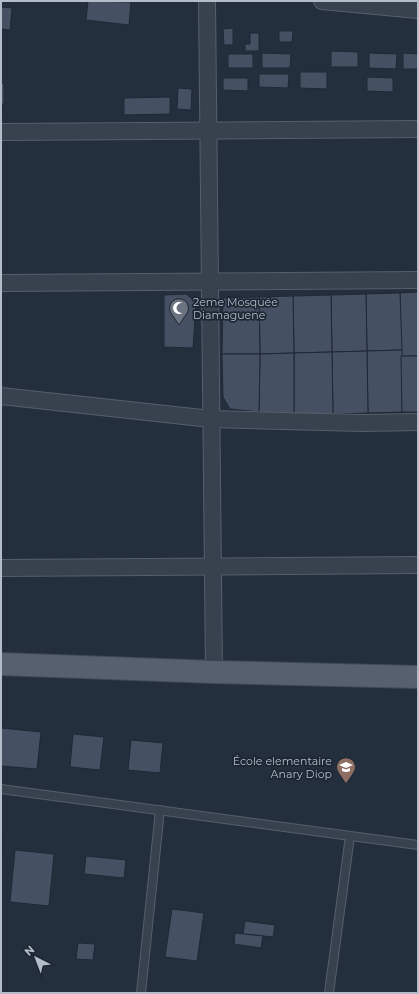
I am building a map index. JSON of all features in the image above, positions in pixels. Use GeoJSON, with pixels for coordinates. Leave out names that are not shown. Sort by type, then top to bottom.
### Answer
{"type":"FeatureCollection","features":[{"type":"Feature","properties":{"kind":"main road"},"geometry":{"type":"LineString","coordinates":[[1,664],[214,672],[418,677]]}},
{"type":"Feature","properties":{"kind":"street"},"geometry":{"type":"LineString","coordinates":[[207,1],[214,672]]}},
{"type":"Feature","properties":{"kind":"street"},"geometry":{"type":"LineString","coordinates":[[322,1],[418,10]]}},
{"type":"Feature","properties":{"kind":"street"},"geometry":{"type":"LineString","coordinates":[[1,132],[418,129]]}},
{"type":"Feature","properties":{"kind":"street"},"geometry":{"type":"LineString","coordinates":[[1,283],[418,280]]}},
{"type":"Feature","properties":{"kind":"street"},"geometry":{"type":"LineString","coordinates":[[1,396],[211,419],[363,423],[418,422]]}},
{"type":"Feature","properties":{"kind":"street"},"geometry":{"type":"LineString","coordinates":[[1,568],[418,565]]}},
{"type":"Feature","properties":{"kind":"lane"},"geometry":{"type":"LineString","coordinates":[[1,789],[418,845]]}},
{"type":"Feature","properties":{"kind":"lane"},"geometry":{"type":"LineString","coordinates":[[141,993],[160,810]]}},
{"type":"Feature","properties":{"kind":"lane"},"geometry":{"type":"LineString","coordinates":[[329,993],[350,836]]}},
{"type":"Feature","properties":{"kind":"building"},"geometry":{"type":"Polygon","coordinates":[[[88,1],[131,2],[129,25],[86,20],[88,1]]]}},
{"type":"Feature","properties":{"kind":"building"},"geometry":{"type":"Polygon","coordinates":[[[1,7],[12,8],[10,30],[1,29],[1,7]]]}},
{"type":"Feature","properties":{"kind":"building"},"geometry":{"type":"Polygon","coordinates":[[[233,28],[233,45],[224,45],[223,29],[233,28]]]}},
{"type":"Feature","properties":{"kind":"building"},"geometry":{"type":"Polygon","coordinates":[[[279,31],[293,31],[292,42],[279,42],[279,31]]]}},
{"type":"Feature","properties":{"kind":"building"},"geometry":{"type":"Polygon","coordinates":[[[250,33],[259,33],[259,51],[245,51],[245,44],[250,44],[250,33]]]}},
{"type":"Feature","properties":{"kind":"building"},"geometry":{"type":"Polygon","coordinates":[[[331,51],[358,52],[358,67],[331,67],[331,51]]]}},
{"type":"Feature","properties":{"kind":"building"},"geometry":{"type":"Polygon","coordinates":[[[262,53],[291,54],[290,68],[262,68],[262,53]]]}},
{"type":"Feature","properties":{"kind":"building"},"geometry":{"type":"Polygon","coordinates":[[[369,53],[397,54],[396,69],[369,68],[369,53]]]}},
{"type":"Feature","properties":{"kind":"building"},"geometry":{"type":"Polygon","coordinates":[[[403,53],[418,54],[418,69],[403,69],[403,53]]]}},
{"type":"Feature","properties":{"kind":"building"},"geometry":{"type":"Polygon","coordinates":[[[228,54],[253,54],[253,68],[228,68],[228,54]]]}},
{"type":"Feature","properties":{"kind":"building"},"geometry":{"type":"Polygon","coordinates":[[[300,72],[327,72],[327,89],[300,88],[300,72]]]}},
{"type":"Feature","properties":{"kind":"building"},"geometry":{"type":"Polygon","coordinates":[[[259,74],[289,74],[288,88],[259,87],[259,74]]]}},
{"type":"Feature","properties":{"kind":"building"},"geometry":{"type":"Polygon","coordinates":[[[367,77],[393,78],[393,92],[367,91],[367,77]]]}},
{"type":"Feature","properties":{"kind":"building"},"geometry":{"type":"Polygon","coordinates":[[[223,78],[248,78],[248,91],[223,90],[223,78]]]}},
{"type":"Feature","properties":{"kind":"building"},"geometry":{"type":"Polygon","coordinates":[[[4,83],[4,104],[1,104],[1,84],[4,83]]]}},
{"type":"Feature","properties":{"kind":"building"},"geometry":{"type":"Polygon","coordinates":[[[178,88],[192,89],[191,110],[177,109],[178,88]]]}},
{"type":"Feature","properties":{"kind":"building"},"geometry":{"type":"Polygon","coordinates":[[[170,97],[170,114],[124,115],[124,98],[170,97]]]}},
{"type":"Feature","properties":{"kind":"building"},"geometry":{"type":"Polygon","coordinates":[[[418,292],[418,356],[401,356],[400,293],[418,292]]]}},
{"type":"Feature","properties":{"kind":"building"},"geometry":{"type":"Polygon","coordinates":[[[400,293],[402,350],[367,351],[366,294],[400,293]]]}},
{"type":"Feature","properties":{"kind":"building","name":"2eme Mosquée Diamaguene"},"geometry":{"type":"Polygon","coordinates":[[[186,294],[196,302],[193,348],[164,347],[164,295],[186,294]]]}},
{"type":"Feature","properties":{"kind":"building"},"geometry":{"type":"Polygon","coordinates":[[[366,294],[367,351],[332,352],[331,295],[366,294]]]}},
{"type":"Feature","properties":{"kind":"building"},"geometry":{"type":"Polygon","coordinates":[[[331,295],[332,352],[294,353],[293,296],[331,295]]]}},
{"type":"Feature","properties":{"kind":"building"},"geometry":{"type":"Polygon","coordinates":[[[293,296],[294,353],[260,354],[259,297],[293,296]]]}},
{"type":"Feature","properties":{"kind":"building"},"geometry":{"type":"Polygon","coordinates":[[[259,297],[260,354],[222,354],[223,298],[259,297]]]}},
{"type":"Feature","properties":{"kind":"building"},"geometry":{"type":"Polygon","coordinates":[[[402,350],[402,412],[368,413],[367,351],[402,350]]]}},
{"type":"Feature","properties":{"kind":"building"},"geometry":{"type":"Polygon","coordinates":[[[367,351],[368,413],[333,414],[332,352],[367,351]]]}},
{"type":"Feature","properties":{"kind":"building"},"geometry":{"type":"Polygon","coordinates":[[[332,352],[333,414],[294,415],[294,353],[332,352]]]}},
{"type":"Feature","properties":{"kind":"building"},"geometry":{"type":"Polygon","coordinates":[[[294,353],[294,415],[259,412],[260,354],[294,353]]]}},
{"type":"Feature","properties":{"kind":"building"},"geometry":{"type":"Polygon","coordinates":[[[222,354],[260,354],[259,412],[230,409],[223,397],[222,354]]]}},
{"type":"Feature","properties":{"kind":"building"},"geometry":{"type":"Polygon","coordinates":[[[401,356],[418,356],[418,412],[402,412],[401,356]]]}},
{"type":"Feature","properties":{"kind":"building"},"geometry":{"type":"Polygon","coordinates":[[[1,728],[41,732],[37,769],[1,766],[1,728]]]}},
{"type":"Feature","properties":{"kind":"building"},"geometry":{"type":"Polygon","coordinates":[[[73,734],[104,737],[100,770],[70,767],[73,734]]]}},
{"type":"Feature","properties":{"kind":"building"},"geometry":{"type":"Polygon","coordinates":[[[131,740],[163,743],[160,773],[128,770],[131,740]]]}},
{"type":"Feature","properties":{"kind":"building"},"geometry":{"type":"Polygon","coordinates":[[[1,834],[3,834],[1,857],[1,834]]]}},
{"type":"Feature","properties":{"kind":"building"},"geometry":{"type":"Polygon","coordinates":[[[15,850],[54,854],[49,906],[10,902],[15,850]]]}},
{"type":"Feature","properties":{"kind":"building"},"geometry":{"type":"Polygon","coordinates":[[[86,856],[126,860],[124,878],[84,874],[86,856]]]}},
{"type":"Feature","properties":{"kind":"building"},"geometry":{"type":"Polygon","coordinates":[[[172,909],[204,913],[197,961],[165,957],[172,909]]]}},
{"type":"Feature","properties":{"kind":"building"},"geometry":{"type":"Polygon","coordinates":[[[245,921],[275,925],[273,937],[243,934],[245,921]]]}},
{"type":"Feature","properties":{"kind":"building"},"geometry":{"type":"Polygon","coordinates":[[[235,933],[263,936],[261,948],[234,944],[235,933]]]}},
{"type":"Feature","properties":{"kind":"building"},"geometry":{"type":"Polygon","coordinates":[[[78,943],[95,944],[93,960],[76,959],[78,943]]]}},
{"type":"Feature","properties":{"kind":"place","name":"2eme Mosquée Diamaguene"},"geometry":{"type":"Point","coordinates":[179,325]}},
{"type":"Feature","properties":{"kind":"place","name":"École elementaire Anary Diop"},"geometry":{"type":"Point","coordinates":[346,784]}}]}
